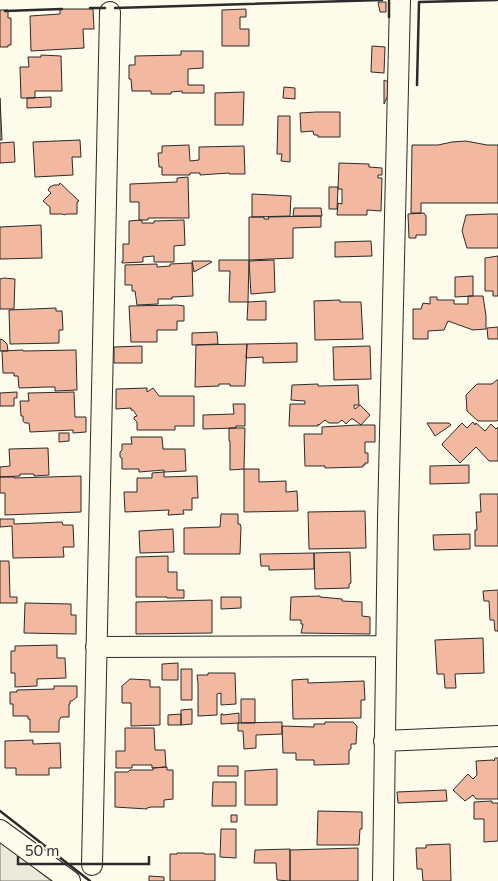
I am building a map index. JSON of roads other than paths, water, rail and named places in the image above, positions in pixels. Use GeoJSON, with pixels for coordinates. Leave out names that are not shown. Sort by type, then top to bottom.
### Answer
{"type":"FeatureCollection","features":[{"type":"Feature","properties":{"kind":"street"},"geometry":{"type":"LineString","coordinates":[[383,881],[388,520],[400,0]]}},
{"type":"Feature","properties":{"kind":"street"},"geometry":{"type":"LineString","coordinates":[[92,865],[110,12]]}},
{"type":"Feature","properties":{"kind":"street"},"geometry":{"type":"LineString","coordinates":[[96,647],[386,646]]}},
{"type":"Feature","properties":{"kind":"street"},"geometry":{"type":"LineString","coordinates":[[384,741],[498,736]]}},
{"type":"Feature","properties":{"kind":"street"},"geometry":{"type":"LineString","coordinates":[[0,830],[70,881]]}}]}
